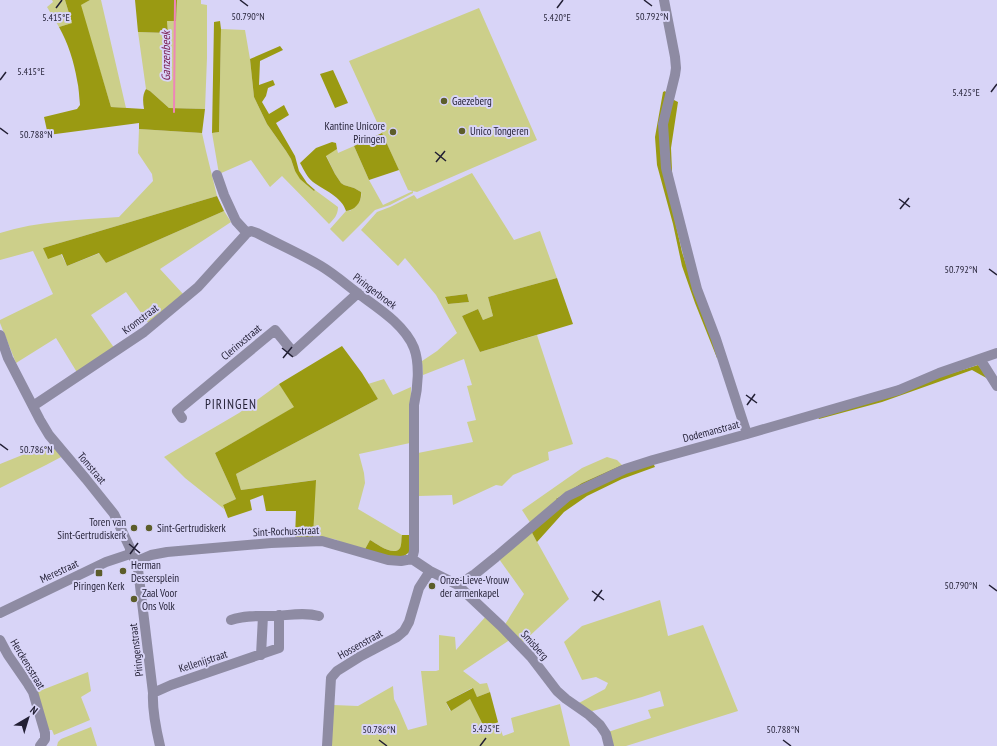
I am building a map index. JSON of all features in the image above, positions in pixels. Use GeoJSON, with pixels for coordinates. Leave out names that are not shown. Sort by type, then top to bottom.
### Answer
{"type":"FeatureCollection","features":[{"type":"Feature","properties":{"kind":"street"},"geometry":{"type":"LineString","coordinates":[[664,0],[676,68],[663,124],[666,168],[697,289],[716,339],[747,434]]}},
{"type":"Feature","properties":{"kind":"street"},"geometry":{"type":"LineString","coordinates":[[217,175],[236,221],[247,233]]}},
{"type":"Feature","properties":{"kind":"street","name":"Piringerbroek"},"geometry":{"type":"LineString","coordinates":[[247,233],[251,231],[256,233],[316,264],[386,314],[396,323],[414,347],[418,385],[414,405],[414,552],[412,559]]}},
{"type":"Feature","properties":{"kind":"street","name":"Kromstraat"},"geometry":{"type":"LineString","coordinates":[[33,406],[67,385],[144,332],[198,287],[247,233]]}},
{"type":"Feature","properties":{"kind":"street","name":"Clerinxstraat"},"geometry":{"type":"LineString","coordinates":[[182,418],[177,411],[276,330],[292,352],[358,293]]}},
{"type":"Feature","properties":{"kind":"street","name":"Tomstraat"},"geometry":{"type":"LineString","coordinates":[[0,335],[8,358],[49,435],[86,478],[114,514],[130,548],[130,554]]}},
{"type":"Feature","properties":{"kind":"street","name":"Dodemanstraat"},"geometry":{"type":"LineString","coordinates":[[458,585],[475,574],[568,496],[625,470],[646,462],[899,390],[939,373],[997,353]]}},
{"type":"Feature","properties":{"kind":"street"},"geometry":{"type":"LineString","coordinates":[[980,358],[997,386]]}},
{"type":"Feature","properties":{"kind":"street","name":"Sint-Rochusstraat"},"geometry":{"type":"LineString","coordinates":[[138,561],[151,555],[167,552],[271,542],[322,541],[388,560],[401,561],[412,559]]}},
{"type":"Feature","properties":{"kind":"street"},"geometry":{"type":"LineString","coordinates":[[130,554],[138,561]]}},
{"type":"Feature","properties":{"kind":"street","name":"Merestraat"},"geometry":{"type":"LineString","coordinates":[[0,613],[106,562],[130,554]]}},
{"type":"Feature","properties":{"kind":"street"},"geometry":{"type":"LineString","coordinates":[[412,559],[430,571]]}},
{"type":"Feature","properties":{"kind":"street","name":"Piringenstraat"},"geometry":{"type":"LineString","coordinates":[[138,561],[153,693],[152,702],[160,746]]}},
{"type":"Feature","properties":{"kind":"street","name":"Smisberg"},"geometry":{"type":"LineString","coordinates":[[430,571],[458,585],[501,626],[526,652],[557,691],[600,725],[606,734],[609,746]]}},
{"type":"Feature","properties":{"kind":"street","name":"Hossenstraat"},"geometry":{"type":"LineString","coordinates":[[327,746],[331,678],[337,671],[360,656],[398,637],[404,631],[409,622],[420,588],[430,571]]}},
{"type":"Feature","properties":{"kind":"street"},"geometry":{"type":"LineString","coordinates":[[231,620],[239,617],[279,615],[311,614],[319,616]]}},
{"type":"Feature","properties":{"kind":"street","name":"Kellenijstraat"},"geometry":{"type":"LineString","coordinates":[[153,693],[171,685],[279,648],[279,615]]}},
{"type":"Feature","properties":{"kind":"street"},"geometry":{"type":"LineString","coordinates":[[261,655],[262,616]]}},
{"type":"Feature","properties":{"kind":"street","name":"Herckensstraat"},"geometry":{"type":"LineString","coordinates":[[0,640],[33,692],[45,733],[45,739],[40,746]]}},
{"type":"Feature","properties":{"kind":"green space"},"geometry":{"type":"Polygon","coordinates":[[[52,0],[65,0],[72,23],[59,27],[47,7],[53,2],[52,0]]]}},
{"type":"Feature","properties":{"kind":"green space"},"geometry":{"type":"Polygon","coordinates":[[[90,0],[101,0],[126,108],[111,107],[80,5],[90,0]]]}},
{"type":"Feature","properties":{"kind":"green space"},"geometry":{"type":"Polygon","coordinates":[[[177,0],[201,0],[201,4],[207,5],[205,109],[169,108],[146,89],[138,32],[168,33],[167,21],[176,21],[177,0]]]}},
{"type":"Feature","properties":{"kind":"green space","name":"Gaezeberg"},"geometry":{"type":"Polygon","coordinates":[[[479,8],[537,140],[417,192],[408,190],[349,61],[479,8]]]}},
{"type":"Feature","properties":{"kind":"green space"},"geometry":{"type":"Polygon","coordinates":[[[221,29],[245,30],[254,97],[267,124],[291,159],[295,171],[314,191],[315,190],[338,207],[334,219],[329,224],[282,176],[270,187],[251,160],[219,174],[212,133],[219,132],[221,29]]]}},
{"type":"Feature","properties":{"kind":"green space"},"geometry":{"type":"Polygon","coordinates":[[[139,129],[202,133],[217,196],[43,248],[61,254],[67,266],[100,253],[106,263],[224,211],[231,222],[160,269],[184,295],[149,324],[126,292],[91,315],[115,349],[78,374],[56,338],[16,363],[0,320],[53,294],[33,251],[0,260],[0,233],[44,223],[119,217],[153,181],[152,174],[138,153],[139,129]]]}},
{"type":"Feature","properties":{"kind":"green space"},"geometry":{"type":"Polygon","coordinates":[[[354,146],[369,180],[383,205],[413,191],[413,193],[390,205],[375,210],[343,242],[330,229],[346,211],[350,211],[358,203],[361,198],[361,192],[341,183],[326,155],[337,149],[338,153],[354,146]]]}},
{"type":"Feature","properties":{"kind":"green space"},"geometry":{"type":"Polygon","coordinates":[[[472,173],[514,240],[540,231],[557,278],[488,297],[493,316],[483,320],[478,309],[462,316],[480,352],[537,335],[573,444],[548,452],[549,460],[513,475],[502,486],[496,485],[453,505],[452,495],[419,496],[418,453],[473,442],[467,422],[476,420],[467,386],[472,385],[464,359],[423,375],[422,361],[437,351],[457,333],[436,295],[405,258],[398,266],[361,230],[377,212],[414,195],[417,199],[472,173]],[[467,294],[445,298],[448,304],[469,302],[467,294]]]}},
{"type":"Feature","properties":{"kind":"green space"},"geometry":{"type":"Polygon","coordinates":[[[384,379],[393,395],[411,387],[410,443],[359,454],[365,483],[358,509],[402,535],[400,548],[394,551],[385,549],[370,540],[364,551],[334,539],[313,537],[315,480],[241,490],[236,474],[378,399],[368,384],[384,379]]]}},
{"type":"Feature","properties":{"kind":"green space"},"geometry":{"type":"Polygon","coordinates":[[[279,384],[295,407],[215,453],[236,499],[223,505],[224,509],[185,478],[164,457],[239,413],[279,384]]]}},
{"type":"Feature","properties":{"kind":"green space"},"geometry":{"type":"Polygon","coordinates":[[[52,443],[63,456],[0,488],[0,464],[52,443]]]}},
{"type":"Feature","properties":{"kind":"green space"},"geometry":{"type":"Polygon","coordinates":[[[607,457],[617,460],[622,465],[582,483],[557,498],[558,501],[531,524],[522,510],[582,468],[607,457]]]}},
{"type":"Feature","properties":{"kind":"green space"},"geometry":{"type":"Polygon","coordinates":[[[530,529],[569,599],[521,644],[504,626],[524,594],[499,559],[530,529]]]}},
{"type":"Feature","properties":{"kind":"green space"},"geometry":{"type":"Polygon","coordinates":[[[660,600],[668,636],[703,625],[738,711],[626,746],[612,746],[608,732],[651,718],[648,710],[664,706],[660,691],[589,712],[577,704],[605,689],[608,683],[596,677],[582,680],[564,642],[582,626],[660,600]]]}},
{"type":"Feature","properties":{"kind":"green space"},"geometry":{"type":"Polygon","coordinates":[[[487,615],[511,639],[463,671],[480,684],[487,683],[490,692],[477,697],[472,688],[446,702],[450,711],[470,699],[485,729],[498,722],[503,736],[514,732],[511,718],[560,704],[570,746],[331,746],[333,705],[358,706],[393,686],[394,699],[408,730],[427,725],[421,671],[439,670],[439,635],[455,637],[456,650],[487,615]]]}},
{"type":"Feature","properties":{"kind":"green space"},"geometry":{"type":"Polygon","coordinates":[[[88,672],[91,691],[81,697],[90,720],[54,735],[52,730],[48,730],[37,692],[88,672]]]}},
{"type":"Feature","properties":{"kind":"green space"},"geometry":{"type":"Polygon","coordinates":[[[91,727],[97,746],[57,746],[61,739],[91,727]]]}},
{"type":"Feature","properties":{"kind":"shaded area"},"geometry":{"type":"Polygon","coordinates":[[[65,0],[90,0],[81,5],[111,107],[144,109],[143,97],[146,89],[169,108],[205,109],[202,133],[139,129],[139,123],[48,135],[44,117],[77,109],[80,105],[76,73],[68,46],[59,27],[72,23],[65,0]]]}},
{"type":"Feature","properties":{"kind":"shaded area"},"geometry":{"type":"Polygon","coordinates":[[[135,0],[177,0],[176,21],[167,21],[168,33],[138,32],[135,0]]]}},
{"type":"Feature","properties":{"kind":"shaded area"},"geometry":{"type":"Polygon","coordinates":[[[220,21],[219,132],[212,133],[214,22],[220,21]]]}},
{"type":"Feature","properties":{"kind":"shaded area"},"geometry":{"type":"Polygon","coordinates":[[[280,46],[283,50],[260,61],[259,85],[273,80],[275,85],[268,88],[266,96],[262,102],[269,114],[284,105],[289,115],[276,123],[295,156],[299,171],[307,183],[315,190],[314,191],[300,179],[295,171],[291,159],[267,124],[254,97],[250,59],[280,46]]]}},
{"type":"Feature","properties":{"kind":"shaded area"},"geometry":{"type":"Polygon","coordinates":[[[333,70],[348,103],[335,108],[320,74],[333,70]]]}},
{"type":"Feature","properties":{"kind":"shaded area"},"geometry":{"type":"Polygon","coordinates":[[[665,91],[672,99],[678,102],[671,148],[674,216],[682,252],[720,357],[717,358],[682,266],[673,224],[657,165],[655,137],[663,92],[665,91]]]}},
{"type":"Feature","properties":{"kind":"shaded area"},"geometry":{"type":"Polygon","coordinates":[[[382,133],[399,170],[369,180],[354,146],[382,133]]]}},
{"type":"Feature","properties":{"kind":"shaded area"},"geometry":{"type":"Polygon","coordinates":[[[332,142],[336,143],[337,149],[326,156],[335,174],[341,183],[361,192],[357,205],[346,211],[344,206],[337,198],[311,180],[300,163],[316,148],[332,142]]]}},
{"type":"Feature","properties":{"kind":"shaded area"},"geometry":{"type":"Polygon","coordinates":[[[217,196],[224,211],[106,263],[99,253],[67,266],[62,254],[48,259],[43,248],[217,196]]]}},
{"type":"Feature","properties":{"kind":"shaded area"},"geometry":{"type":"Polygon","coordinates":[[[557,278],[573,324],[480,352],[462,316],[478,309],[483,320],[493,316],[488,297],[557,278]]]}},
{"type":"Feature","properties":{"kind":"shaded area"},"geometry":{"type":"Polygon","coordinates":[[[467,294],[469,302],[448,304],[445,297],[451,296],[467,294]]]}},
{"type":"Feature","properties":{"kind":"shaded area"},"geometry":{"type":"Polygon","coordinates":[[[342,346],[362,373],[378,399],[236,474],[241,490],[316,480],[313,537],[295,537],[296,511],[266,511],[263,495],[250,500],[252,510],[228,518],[223,505],[236,499],[215,453],[294,407],[279,384],[342,346]]]}},
{"type":"Feature","properties":{"kind":"shaded area"},"geometry":{"type":"Polygon","coordinates":[[[978,365],[990,380],[972,370],[882,402],[819,419],[817,416],[978,365]]]}},
{"type":"Feature","properties":{"kind":"shaded area"},"geometry":{"type":"Polygon","coordinates":[[[653,463],[655,467],[622,479],[587,496],[564,512],[537,542],[530,529],[560,504],[556,499],[582,483],[622,465],[625,471],[653,463]]]}},
{"type":"Feature","properties":{"kind":"shaded area"},"geometry":{"type":"Polygon","coordinates":[[[402,535],[412,535],[411,551],[404,556],[396,557],[364,551],[370,540],[385,549],[394,551],[397,550],[401,546],[402,535]]]}},
{"type":"Feature","properties":{"kind":"shaded area"},"geometry":{"type":"Polygon","coordinates":[[[473,688],[477,697],[490,692],[498,722],[485,729],[470,699],[451,711],[446,702],[473,688]]]}},
{"type":"Feature","properties":{"kind":"waterway","name":"Ganzenbeek"},"geometry":{"type":"LineString","coordinates":[[174,112],[175,0]]}},
{"type":"Feature","properties":{"kind":"place","name":"Gaezeberg"},"geometry":{"type":"Point","coordinates":[444,101]}},
{"type":"Feature","properties":{"kind":"place","name":"Unico Tongeren"},"geometry":{"type":"Point","coordinates":[462,131]}},
{"type":"Feature","properties":{"kind":"place","name":"Kantine Unicore Piringen"},"geometry":{"type":"Point","coordinates":[393,132]}},
{"type":"Feature","properties":{"kind":"place","name":"Toren van Sint-Gertrudiskerk"},"geometry":{"type":"Point","coordinates":[134,528]}},
{"type":"Feature","properties":{"kind":"place","name":"Sint-Gertrudiskerk"},"geometry":{"type":"Point","coordinates":[149,528]}},
{"type":"Feature","properties":{"kind":"place","name":"Herman Dessersplein"},"geometry":{"type":"Point","coordinates":[123,571]}},
{"type":"Feature","properties":{"kind":"place","name":"Piringen Kerk"},"geometry":{"type":"Point","coordinates":[99,573]}},
{"type":"Feature","properties":{"kind":"place","name":"Onze-Lieve-Vrouw der armenkapel"},"geometry":{"type":"Point","coordinates":[432,586]}},
{"type":"Feature","properties":{"kind":"place","name":"Zaal Voor Ons Volk"},"geometry":{"type":"Point","coordinates":[134,599]}},
{"type":"Feature","properties":{"kind":"district","name":"PIRINGEN"},"geometry":{"type":"Point","coordinates":[231,404]}}]}
